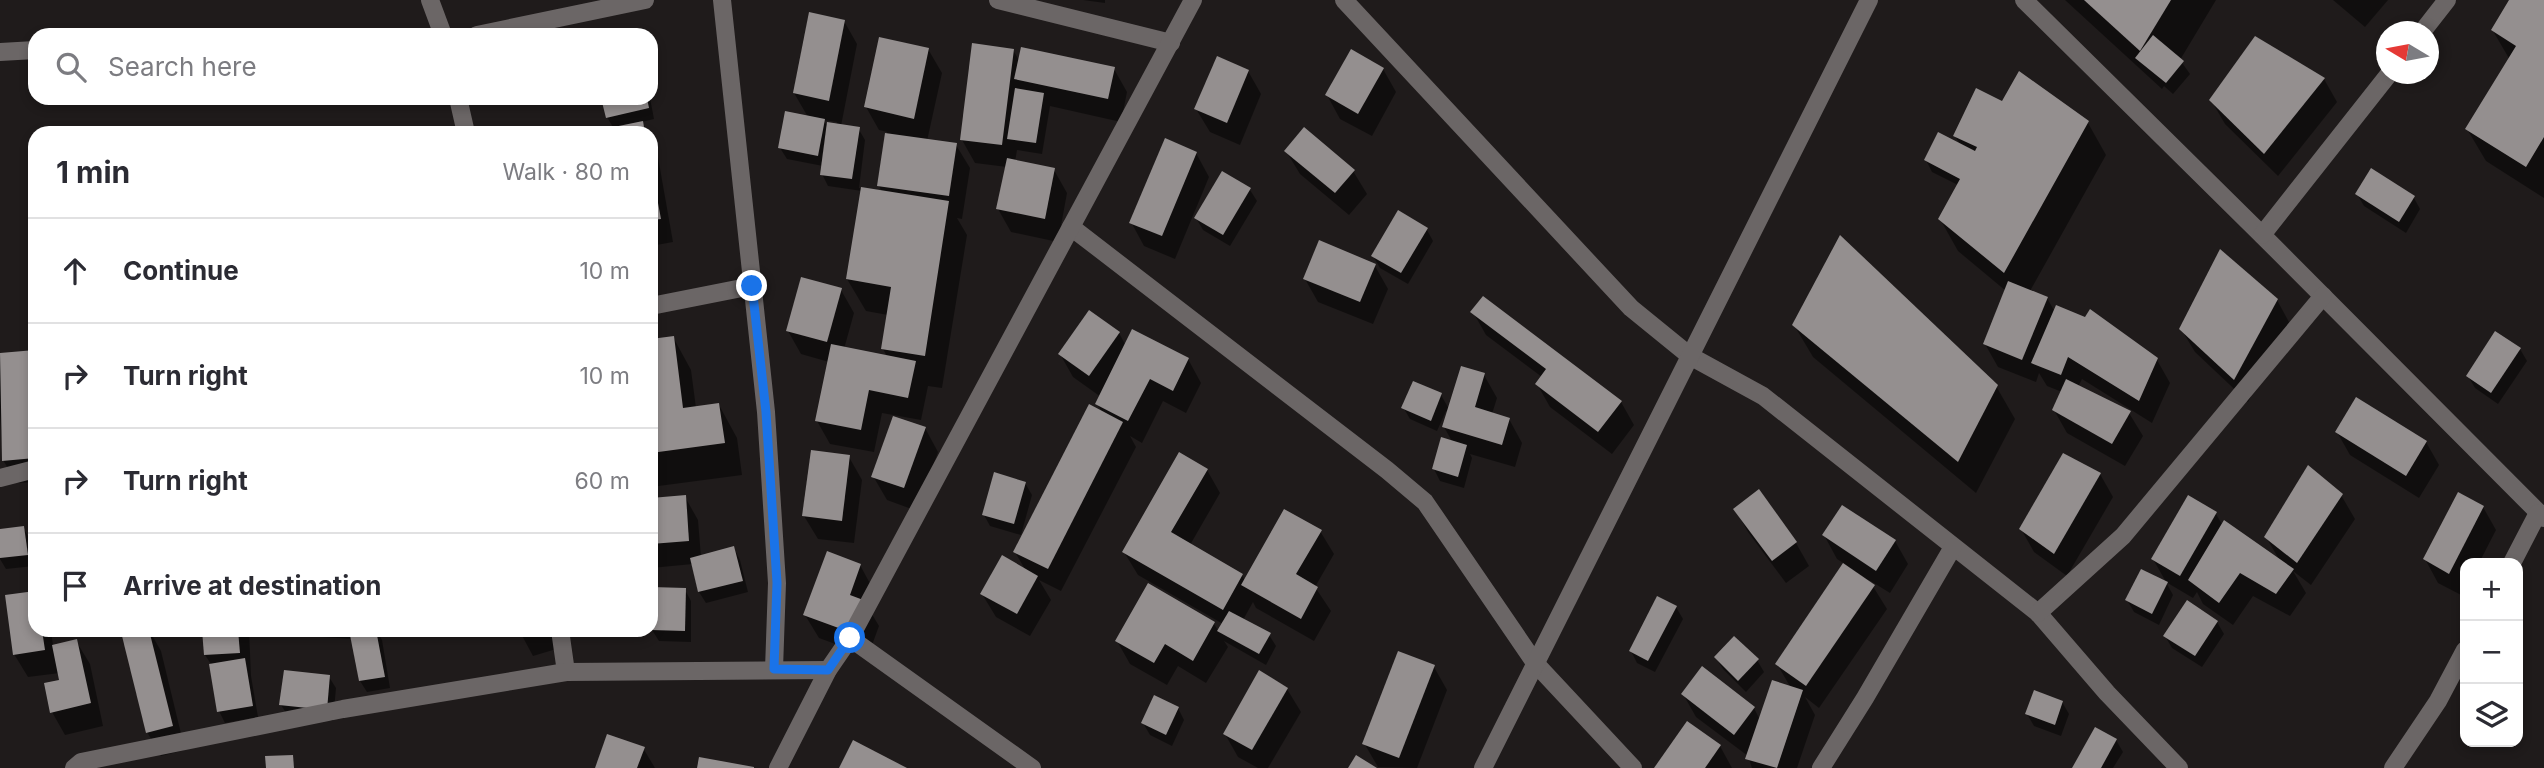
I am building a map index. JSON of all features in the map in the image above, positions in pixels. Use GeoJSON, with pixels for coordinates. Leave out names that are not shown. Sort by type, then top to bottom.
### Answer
{"type":"FeatureCollection","features":[{"type":"Feature","properties":{"kind":"street"},"geometry":{"type":"LineString","coordinates":[[430,0],[440,28]]}},
{"type":"Feature","properties":{"kind":"street"},"geometry":{"type":"LineString","coordinates":[[511,28],[645,0]]}},
{"type":"Feature","properties":{"kind":"street"},"geometry":{"type":"LineString","coordinates":[[722,0],[766,412],[777,583],[774,669]]}},
{"type":"Feature","properties":{"kind":"street"},"geometry":{"type":"LineString","coordinates":[[998,0],[1171,43]]}},
{"type":"Feature","properties":{"kind":"street"},"geometry":{"type":"LineString","coordinates":[[778,768],[828,670],[850,638],[1193,0]]}},
{"type":"Feature","properties":{"kind":"street"},"geometry":{"type":"LineString","coordinates":[[1344,0],[1631,309],[1689,356],[1763,396],[2038,613],[2107,693],[2179,768]]}},
{"type":"Feature","properties":{"kind":"street"},"geometry":{"type":"LineString","coordinates":[[1483,768],[1869,0]]}},
{"type":"Feature","properties":{"kind":"street"},"geometry":{"type":"LineString","coordinates":[[2024,0],[2541,516],[2515,558]]}},
{"type":"Feature","properties":{"kind":"street"},"geometry":{"type":"LineString","coordinates":[[2431,21],[2447,0]]}},
{"type":"Feature","properties":{"kind":"street"},"geometry":{"type":"LineString","coordinates":[[0,51],[28,50]]}},
{"type":"Feature","properties":{"kind":"street"},"geometry":{"type":"LineString","coordinates":[[2262,235],[2381,84]]}},
{"type":"Feature","properties":{"kind":"street"},"geometry":{"type":"LineString","coordinates":[[460,105],[464,126]]}},
{"type":"Feature","properties":{"kind":"street"},"geometry":{"type":"LineString","coordinates":[[1071,227],[1425,502],[1535,663],[1633,768]]}},
{"type":"Feature","properties":{"kind":"street"},"geometry":{"type":"LineString","coordinates":[[658,305],[752,286]]}},
{"type":"Feature","properties":{"kind":"street"},"geometry":{"type":"LineString","coordinates":[[2038,613],[2123,536],[2323,296]]}},
{"type":"Feature","properties":{"kind":"street"},"geometry":{"type":"LineString","coordinates":[[0,478],[28,471]]}},
{"type":"Feature","properties":{"kind":"street"},"geometry":{"type":"LineString","coordinates":[[1821,768],[1866,698],[1954,547]]}},
{"type":"Feature","properties":{"kind":"street"},"geometry":{"type":"LineString","coordinates":[[561,637],[566,672]]}},
{"type":"Feature","properties":{"kind":"street"},"geometry":{"type":"LineString","coordinates":[[850,638],[1032,768]]}},
{"type":"Feature","properties":{"kind":"street"},"geometry":{"type":"LineString","coordinates":[[2393,768],[2438,701],[2460,659]]}},
{"type":"Feature","properties":{"kind":"street"},"geometry":{"type":"LineString","coordinates":[[74,768],[81,762],[343,709],[566,672],[828,670]]}},
{"type":"Feature","properties":{"kind":"building"},"geometry":{"type":"Polygon","coordinates":[[[2084,0],[2171,0],[2140,51],[2084,0]]]}},
{"type":"Feature","properties":{"kind":"building"},"geometry":{"type":"Polygon","coordinates":[[[2509,0],[2544,0],[2544,137],[2526,167],[2465,129],[2516,46],[2491,30],[2509,0]]]}},
{"type":"Feature","properties":{"kind":"building"},"geometry":{"type":"Polygon","coordinates":[[[809,12],[845,20],[829,101],[793,93],[809,12]]]}},
{"type":"Feature","properties":{"kind":"building"},"geometry":{"type":"Polygon","coordinates":[[[2153,35],[2184,61],[2166,83],[2135,58],[2153,35]]]}},
{"type":"Feature","properties":{"kind":"building"},"geometry":{"type":"Polygon","coordinates":[[[2255,36],[2325,78],[2264,154],[2209,100],[2255,36]]]}},
{"type":"Feature","properties":{"kind":"building"},"geometry":{"type":"Polygon","coordinates":[[[879,37],[929,48],[914,119],[864,107],[879,37]]]}},
{"type":"Feature","properties":{"kind":"building"},"geometry":{"type":"Polygon","coordinates":[[[972,43],[1014,49],[1002,145],[960,140],[972,43]]]}},
{"type":"Feature","properties":{"kind":"building"},"geometry":{"type":"Polygon","coordinates":[[[1021,47],[1115,67],[1108,99],[1014,79],[1021,47]]]}},
{"type":"Feature","properties":{"kind":"building"},"geometry":{"type":"Polygon","coordinates":[[[1351,49],[1384,68],[1358,114],[1325,95],[1351,49]]]}},
{"type":"Feature","properties":{"kind":"building"},"geometry":{"type":"Polygon","coordinates":[[[1217,56],[1249,70],[1227,123],[1194,109],[1217,56]]]}},
{"type":"Feature","properties":{"kind":"building"},"geometry":{"type":"Polygon","coordinates":[[[2019,71],[2089,121],[2004,273],[1938,219],[1960,179],[1924,160],[1938,132],[1975,151],[1977,147],[1953,136],[1976,88],[2002,101],[2019,71]]]}},
{"type":"Feature","properties":{"kind":"building"},"geometry":{"type":"Polygon","coordinates":[[[1015,88],[1044,93],[1036,143],[1007,139],[1015,88]]]}},
{"type":"Feature","properties":{"kind":"building"},"geometry":{"type":"Polygon","coordinates":[[[603,105],[648,105],[649,108],[606,118],[603,105]]]}},
{"type":"Feature","properties":{"kind":"building"},"geometry":{"type":"Polygon","coordinates":[[[785,111],[825,119],[818,156],[778,148],[785,111]]]}},
{"type":"Feature","properties":{"kind":"building"},"geometry":{"type":"Polygon","coordinates":[[[643,121],[644,126],[619,126],[643,121]]]}},
{"type":"Feature","properties":{"kind":"building"},"geometry":{"type":"Polygon","coordinates":[[[827,122],[860,127],[852,179],[820,175],[827,122]]]}},
{"type":"Feature","properties":{"kind":"building"},"geometry":{"type":"Polygon","coordinates":[[[1304,127],[1355,170],[1335,193],[1284,151],[1304,127]]]}},
{"type":"Feature","properties":{"kind":"building"},"geometry":{"type":"Polygon","coordinates":[[[885,133],[957,143],[949,196],[877,186],[885,133]]]}},
{"type":"Feature","properties":{"kind":"building"},"geometry":{"type":"Polygon","coordinates":[[[1165,138],[1197,152],[1162,236],[1129,223],[1165,138]]]}},
{"type":"Feature","properties":{"kind":"building"},"geometry":{"type":"Polygon","coordinates":[[[1007,158],[1055,168],[1045,219],[996,209],[1007,158]]]}},
{"type":"Feature","properties":{"kind":"building"},"geometry":{"type":"Polygon","coordinates":[[[2371,168],[2415,196],[2399,222],[2355,194],[2371,168]]]}},
{"type":"Feature","properties":{"kind":"building"},"geometry":{"type":"Polygon","coordinates":[[[1222,171],[1251,188],[1223,235],[1194,218],[1222,171]]]}},
{"type":"Feature","properties":{"kind":"building"},"geometry":{"type":"Polygon","coordinates":[[[861,187],[949,201],[925,356],[881,349],[891,287],[846,279],[861,187]]]}},
{"type":"Feature","properties":{"kind":"building"},"geometry":{"type":"Polygon","coordinates":[[[1398,210],[1428,228],[1401,273],[1371,256],[1398,210]]]}},
{"type":"Feature","properties":{"kind":"building"},"geometry":{"type":"Polygon","coordinates":[[[1840,235],[1998,385],[1958,462],[1792,325],[1840,235]]]}},
{"type":"Feature","properties":{"kind":"building"},"geometry":{"type":"Polygon","coordinates":[[[1319,240],[1376,264],[1360,302],[1303,279],[1319,240]]]}},
{"type":"Feature","properties":{"kind":"building"},"geometry":{"type":"Polygon","coordinates":[[[2220,249],[2278,299],[2234,380],[2179,329],[2220,249]]]}},
{"type":"Feature","properties":{"kind":"building"},"geometry":{"type":"Polygon","coordinates":[[[801,277],[842,288],[827,342],[786,331],[801,277]]]}},
{"type":"Feature","properties":{"kind":"building"},"geometry":{"type":"Polygon","coordinates":[[[2008,281],[2048,297],[2022,360],[1983,344],[2008,281]]]}},
{"type":"Feature","properties":{"kind":"building"},"geometry":{"type":"Polygon","coordinates":[[[1483,296],[1622,401],[1598,432],[1535,384],[1546,369],[1470,312],[1483,296]]]}},
{"type":"Feature","properties":{"kind":"building"},"geometry":{"type":"Polygon","coordinates":[[[2056,305],[2085,317],[2090,309],[2158,358],[2139,401],[2068,357],[2061,375],[2031,363],[2056,305]]]}},
{"type":"Feature","properties":{"kind":"building"},"geometry":{"type":"Polygon","coordinates":[[[1089,310],[1120,332],[1089,376],[1058,354],[1089,310]]]}},
{"type":"Feature","properties":{"kind":"building"},"geometry":{"type":"Polygon","coordinates":[[[1132,329],[1189,358],[1173,391],[1150,379],[1128,421],[1095,404],[1132,329]]]}},
{"type":"Feature","properties":{"kind":"building"},"geometry":{"type":"Polygon","coordinates":[[[2495,331],[2521,348],[2491,393],[2466,376],[2495,331]]]}},
{"type":"Feature","properties":{"kind":"building"},"geometry":{"type":"Polygon","coordinates":[[[674,336],[683,408],[719,403],[725,443],[658,452],[658,338],[674,336]]]}},
{"type":"Feature","properties":{"kind":"building"},"geometry":{"type":"Polygon","coordinates":[[[831,344],[916,361],[908,398],[869,390],[861,430],[815,421],[831,344]]]}},
{"type":"Feature","properties":{"kind":"building"},"geometry":{"type":"Polygon","coordinates":[[[28,351],[28,459],[2,461],[0,353],[28,351]]]}},
{"type":"Feature","properties":{"kind":"building"},"geometry":{"type":"Polygon","coordinates":[[[1461,366],[1485,373],[1475,407],[1510,418],[1502,445],[1442,427],[1461,366]]]}},
{"type":"Feature","properties":{"kind":"building"},"geometry":{"type":"Polygon","coordinates":[[[2066,379],[2131,411],[2112,444],[2052,410],[2066,379]]]}},
{"type":"Feature","properties":{"kind":"building"},"geometry":{"type":"Polygon","coordinates":[[[1413,381],[1442,393],[1431,421],[1401,408],[1413,381]]]}},
{"type":"Feature","properties":{"kind":"building"},"geometry":{"type":"Polygon","coordinates":[[[2356,397],[2427,441],[2406,476],[2335,432],[2356,397]]]}},
{"type":"Feature","properties":{"kind":"building"},"geometry":{"type":"Polygon","coordinates":[[[1089,404],[1123,422],[1048,569],[1013,552],[1089,404]]]}},
{"type":"Feature","properties":{"kind":"building"},"geometry":{"type":"Polygon","coordinates":[[[893,416],[926,427],[904,488],[871,477],[893,416]]]}},
{"type":"Feature","properties":{"kind":"building"},"geometry":{"type":"Polygon","coordinates":[[[1441,437],[1467,445],[1458,477],[1432,469],[1441,437]]]}},
{"type":"Feature","properties":{"kind":"building"},"geometry":{"type":"Polygon","coordinates":[[[811,450],[850,455],[842,521],[802,516],[811,450]]]}},
{"type":"Feature","properties":{"kind":"building"},"geometry":{"type":"Polygon","coordinates":[[[1179,452],[1208,469],[1171,532],[1243,574],[1223,610],[1122,552],[1179,452]]]}},
{"type":"Feature","properties":{"kind":"building"},"geometry":{"type":"Polygon","coordinates":[[[2063,453],[2101,473],[2054,554],[2019,529],[2063,453]]]}},
{"type":"Feature","properties":{"kind":"building"},"geometry":{"type":"Polygon","coordinates":[[[2308,465],[2343,494],[2297,563],[2264,537],[2308,465]]]}},
{"type":"Feature","properties":{"kind":"building"},"geometry":{"type":"Polygon","coordinates":[[[994,472],[1026,482],[1014,524],[982,515],[994,472]]]}},
{"type":"Feature","properties":{"kind":"building"},"geometry":{"type":"Polygon","coordinates":[[[1759,489],[1797,542],[1772,561],[1733,509],[1759,489]]]}},
{"type":"Feature","properties":{"kind":"building"},"geometry":{"type":"Polygon","coordinates":[[[2458,492],[2484,506],[2449,574],[2423,559],[2458,492]]]}},
{"type":"Feature","properties":{"kind":"building"},"geometry":{"type":"Polygon","coordinates":[[[686,495],[689,541],[658,543],[658,497],[686,495]]]}},
{"type":"Feature","properties":{"kind":"building"},"geometry":{"type":"Polygon","coordinates":[[[2188,495],[2217,512],[2180,576],[2151,559],[2188,495]]]}},
{"type":"Feature","properties":{"kind":"building"},"geometry":{"type":"Polygon","coordinates":[[[1842,505],[1896,540],[1876,571],[1822,535],[1842,505]]]}},
{"type":"Feature","properties":{"kind":"building"},"geometry":{"type":"Polygon","coordinates":[[[1284,509],[1322,530],[1296,574],[1318,587],[1301,619],[1241,585],[1284,509]]]}},
{"type":"Feature","properties":{"kind":"building"},"geometry":{"type":"Polygon","coordinates":[[[2224,520],[2294,569],[2276,594],[2240,573],[2219,603],[2188,580],[2224,520]]]}},
{"type":"Feature","properties":{"kind":"building"},"geometry":{"type":"Polygon","coordinates":[[[24,526],[28,555],[0,558],[0,529],[24,526]]]}},
{"type":"Feature","properties":{"kind":"building"},"geometry":{"type":"Polygon","coordinates":[[[734,546],[743,581],[698,592],[690,558],[734,546]]]}},
{"type":"Feature","properties":{"kind":"building"},"geometry":{"type":"Polygon","coordinates":[[[827,551],[861,564],[850,595],[866,601],[855,634],[803,615],[827,551]]]}},
{"type":"Feature","properties":{"kind":"building"},"geometry":{"type":"Polygon","coordinates":[[[1002,555],[1038,576],[1017,614],[980,594],[1002,555]]]}},
{"type":"Feature","properties":{"kind":"building"},"geometry":{"type":"Polygon","coordinates":[[[1843,563],[1875,585],[1806,686],[1775,664],[1843,563]]]}},
{"type":"Feature","properties":{"kind":"building"},"geometry":{"type":"Polygon","coordinates":[[[2141,569],[2168,582],[2152,614],[2125,600],[2141,569]]]}},
{"type":"Feature","properties":{"kind":"building"},"geometry":{"type":"Polygon","coordinates":[[[1148,583],[1215,622],[1193,661],[1165,644],[1154,663],[1115,641],[1148,583]]]}},
{"type":"Feature","properties":{"kind":"building"},"geometry":{"type":"Polygon","coordinates":[[[658,587],[686,588],[685,631],[658,630],[658,587]]]}},
{"type":"Feature","properties":{"kind":"building"},"geometry":{"type":"Polygon","coordinates":[[[28,592],[28,637],[43,637],[45,650],[13,655],[5,595],[28,592]]]}},
{"type":"Feature","properties":{"kind":"building"},"geometry":{"type":"Polygon","coordinates":[[[1657,596],[1677,606],[1648,661],[1629,651],[1657,596]]]}},
{"type":"Feature","properties":{"kind":"building"},"geometry":{"type":"Polygon","coordinates":[[[2187,600],[2218,621],[2195,656],[2163,636],[2187,600]]]}},
{"type":"Feature","properties":{"kind":"building"},"geometry":{"type":"Polygon","coordinates":[[[1229,611],[1271,633],[1259,654],[1217,631],[1229,611]]]}},
{"type":"Feature","properties":{"kind":"building"},"geometry":{"type":"Polygon","coordinates":[[[1734,636],[1759,659],[1738,681],[1714,657],[1734,636]]]}},
{"type":"Feature","properties":{"kind":"building"},"geometry":{"type":"Polygon","coordinates":[[[122,637],[151,637],[173,726],[146,733],[122,637]]]}},
{"type":"Feature","properties":{"kind":"building"},"geometry":{"type":"Polygon","coordinates":[[[203,637],[239,637],[240,653],[204,655],[203,637]]]}},
{"type":"Feature","properties":{"kind":"building"},"geometry":{"type":"Polygon","coordinates":[[[350,637],[377,637],[385,677],[359,681],[350,637]]]}},
{"type":"Feature","properties":{"kind":"building"},"geometry":{"type":"Polygon","coordinates":[[[77,639],[91,703],[50,713],[44,683],[59,680],[52,645],[77,639]]]}},
{"type":"Feature","properties":{"kind":"building"},"geometry":{"type":"Polygon","coordinates":[[[1398,651],[1435,665],[1399,758],[1362,744],[1398,651]]]}},
{"type":"Feature","properties":{"kind":"building"},"geometry":{"type":"Polygon","coordinates":[[[245,658],[253,706],[217,712],[209,664],[245,658]]]}},
{"type":"Feature","properties":{"kind":"building"},"geometry":{"type":"Polygon","coordinates":[[[1702,666],[1755,707],[1734,735],[1681,694],[1702,666]]]}},
{"type":"Feature","properties":{"kind":"building"},"geometry":{"type":"Polygon","coordinates":[[[284,670],[330,675],[327,710],[279,705],[284,670]]]}},
{"type":"Feature","properties":{"kind":"building"},"geometry":{"type":"Polygon","coordinates":[[[1259,670],[1288,688],[1252,750],[1223,734],[1259,670]]]}},
{"type":"Feature","properties":{"kind":"building"},"geometry":{"type":"Polygon","coordinates":[[[1772,680],[1803,690],[1777,768],[1745,759],[1772,680]]]}},
{"type":"Feature","properties":{"kind":"building"},"geometry":{"type":"Polygon","coordinates":[[[2034,690],[2063,701],[2055,725],[2025,714],[2034,690]]]}},
{"type":"Feature","properties":{"kind":"building"},"geometry":{"type":"Polygon","coordinates":[[[1154,695],[1179,707],[1166,735],[1141,723],[1154,695]]]}},
{"type":"Feature","properties":{"kind":"building"},"geometry":{"type":"Polygon","coordinates":[[[1687,721],[1721,745],[1705,768],[1654,768],[1687,721]]]}},
{"type":"Feature","properties":{"kind":"building"},"geometry":{"type":"Polygon","coordinates":[[[2095,727],[2117,739],[2101,768],[2072,768],[2095,727]]]}},
{"type":"Feature","properties":{"kind":"building"},"geometry":{"type":"Polygon","coordinates":[[[607,734],[645,747],[637,768],[595,768],[607,734]]]}},
{"type":"Feature","properties":{"kind":"building"},"geometry":{"type":"Polygon","coordinates":[[[853,740],[907,768],[839,768],[853,740]]]}},
{"type":"Feature","properties":{"kind":"building"},"geometry":{"type":"Polygon","coordinates":[[[293,755],[294,768],[266,768],[265,756],[293,755]]]}},
{"type":"Feature","properties":{"kind":"building"},"geometry":{"type":"Polygon","coordinates":[[[1356,755],[1377,768],[1348,768],[1356,755]]]}},
{"type":"Feature","properties":{"kind":"building"},"geometry":{"type":"Polygon","coordinates":[[[699,757],[754,767],[754,768],[697,768],[699,757]]]}},
{"type":"Feature","properties":{"kind":"route"},"geometry":{"type":"LineString","coordinates":[[752,286],[766,412],[777,583],[774,669],[828,670],[850,638]]}}]}
